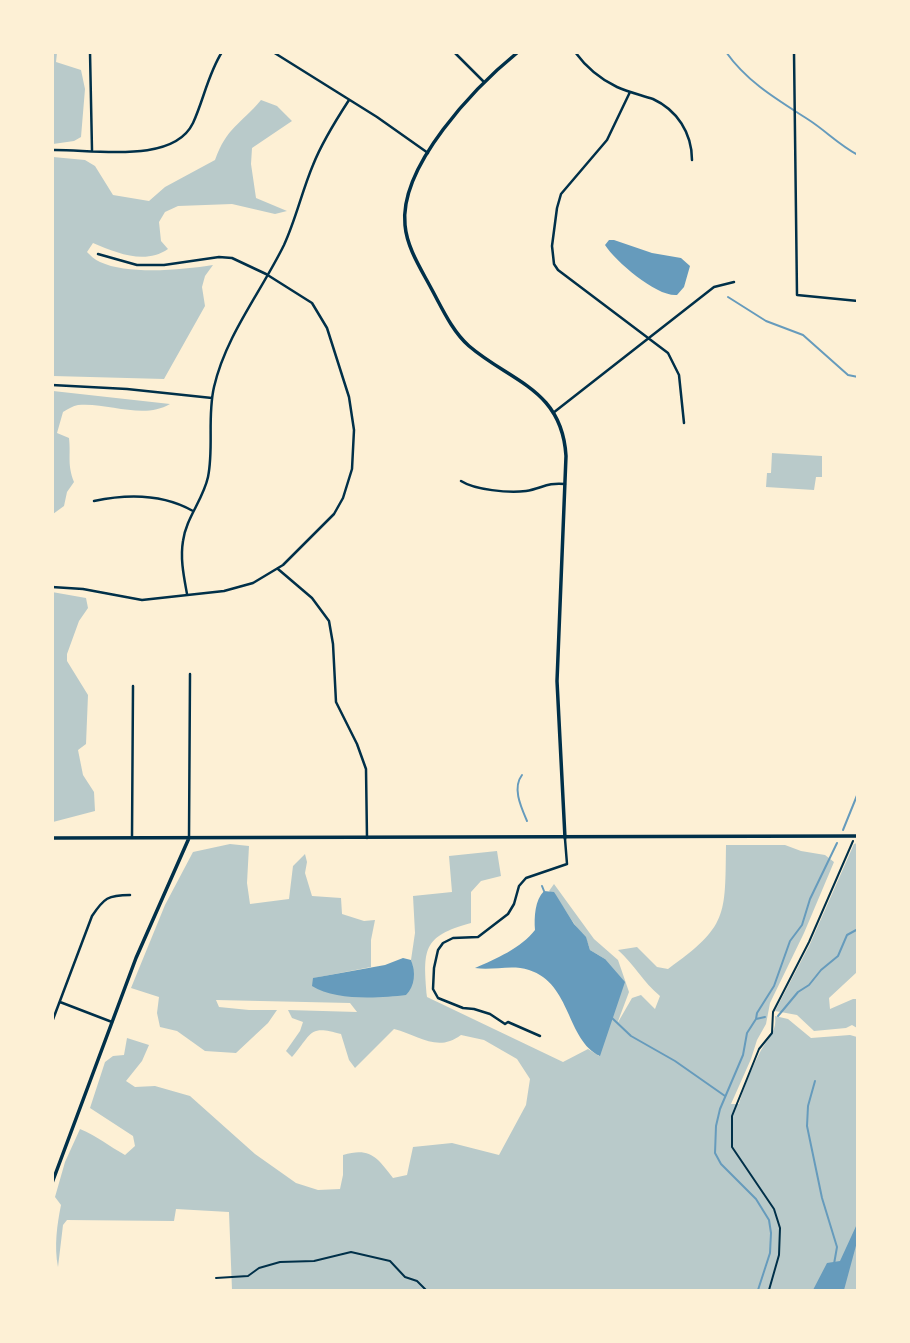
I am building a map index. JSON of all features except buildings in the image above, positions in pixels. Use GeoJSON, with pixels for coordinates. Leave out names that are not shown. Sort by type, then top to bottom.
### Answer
{"type":"FeatureCollection","features":[{"type":"Feature","properties":{"kind":"street"},"geometry":{"type":"LineString","coordinates":[[90,52],[92,150]]}},
{"type":"Feature","properties":{"kind":"street"},"geometry":{"type":"LineString","coordinates":[[52,150],[152,149],[178,141],[192,125],[213,68],[222,52]]}},
{"type":"Feature","properties":{"kind":"street"},"geometry":{"type":"LineString","coordinates":[[273,52],[428,153]]}},
{"type":"Feature","properties":{"kind":"street"},"geometry":{"type":"LineString","coordinates":[[454,52],[484,82]]}},
{"type":"Feature","properties":{"kind":"street"},"geometry":{"type":"LineString","coordinates":[[518,52],[460,108],[414,178],[405,207],[406,233],[415,256],[463,340],[486,359],[533,389],[553,413],[564,439],[565,484],[556,697],[567,864],[526,878],[519,886],[514,904],[503,919],[478,936],[453,938],[443,943],[438,950],[434,968],[433,989],[438,998],[463,1008],[490,1014],[505,1024],[508,1022],[540,1036]]}},
{"type":"Feature","properties":{"kind":"street"},"geometry":{"type":"LineString","coordinates":[[575,52],[593,71],[674,113],[689,139],[692,160]]}},
{"type":"Feature","properties":{"kind":"street"},"geometry":{"type":"LineString","coordinates":[[794,52],[797,295],[858,301]]}},
{"type":"Feature","properties":{"kind":"street"},"geometry":{"type":"LineString","coordinates":[[630,92],[607,140],[561,194],[552,254],[558,270],[668,353],[677,368],[684,423]]}},
{"type":"Feature","properties":{"kind":"street"},"geometry":{"type":"LineString","coordinates":[[187,595],[182,559],[183,542],[205,491],[210,468],[212,398],[225,353],[287,237],[314,162],[349,100]]}},
{"type":"Feature","properties":{"kind":"street"},"geometry":{"type":"LineString","coordinates":[[52,587],[83,589],[133,599],[242,587],[278,569],[334,514],[343,498],[352,469],[354,430],[340,365],[320,312],[301,294],[236,259],[226,257],[164,265],[137,265],[98,254]]}},
{"type":"Feature","properties":{"kind":"street"},"geometry":{"type":"LineString","coordinates":[[553,413],[713,287],[734,282]]}},
{"type":"Feature","properties":{"kind":"street"},"geometry":{"type":"LineString","coordinates":[[52,385],[212,398]]}},
{"type":"Feature","properties":{"kind":"street"},"geometry":{"type":"LineString","coordinates":[[461,481],[472,488],[522,491],[546,484],[565,484]]}},
{"type":"Feature","properties":{"kind":"street"},"geometry":{"type":"LineString","coordinates":[[94,501],[116,497],[150,497],[180,504],[194,512]]}},
{"type":"Feature","properties":{"kind":"street"},"geometry":{"type":"LineString","coordinates":[[278,569],[312,598],[329,621],[336,702],[358,744],[366,769],[367,838]]}},
{"type":"Feature","properties":{"kind":"street"},"geometry":{"type":"LineString","coordinates":[[52,1182],[136,958],[189,838],[190,674]]}},
{"type":"Feature","properties":{"kind":"street"},"geometry":{"type":"LineString","coordinates":[[132,837],[133,686]]}},
{"type":"Feature","properties":{"kind":"street"},"geometry":{"type":"LineString","coordinates":[[52,838],[856,836]]}},
{"type":"Feature","properties":{"kind":"street"},"geometry":{"type":"LineString","coordinates":[[52,1022],[92,916],[101,902],[112,895],[130,895]]}},
{"type":"Feature","properties":{"kind":"street"},"geometry":{"type":"LineString","coordinates":[[60,1002],[113,1022]]}},
{"type":"Feature","properties":{"kind":"path"},"geometry":{"type":"LineString","coordinates":[[769,1290],[779,1255],[780,1228],[774,1209],[732,1147],[732,1116],[759,1049],[772,1033],[774,1012],[809,942],[856,836]]}},
{"type":"Feature","properties":{"kind":"path"},"geometry":{"type":"LineString","coordinates":[[216,1279],[248,1276],[259,1268],[280,1262],[314,1261],[351,1252],[390,1261],[405,1278],[417,1282],[426,1290]]}},
{"type":"Feature","properties":{"kind":"path"},"geometry":{"type":"LineString","coordinates":[[501,1290],[512,1290]]}},
{"type":"Feature","properties":{"kind":"shaded area"},"geometry":{"type":"Polygon","coordinates":[[[52,53],[57,53],[56,62],[81,70],[85,89],[81,137],[74,141],[53,144],[52,53]]]}},
{"type":"Feature","properties":{"kind":"shaded area"},"geometry":{"type":"Polygon","coordinates":[[[261,100],[277,106],[292,121],[252,148],[251,164],[256,198],[287,211],[275,214],[232,204],[178,206],[165,212],[159,222],[161,241],[168,249],[159,254],[131,256],[93,243],[87,252],[100,262],[125,269],[171,270],[213,265],[205,276],[202,287],[205,306],[164,379],[53,376],[53,157],[85,160],[95,166],[113,195],[149,201],[165,187],[215,160],[229,133],[261,100]]]}},
{"type":"Feature","properties":{"kind":"shaded area"},"geometry":{"type":"Polygon","coordinates":[[[53,391],[170,404],[160,409],[137,411],[78,405],[63,412],[57,433],[69,438],[74,482],[67,492],[64,506],[53,514],[53,391]]]}},
{"type":"Feature","properties":{"kind":"shaded area"},"geometry":{"type":"Polygon","coordinates":[[[772,453],[822,456],[822,477],[816,477],[814,490],[766,487],[767,473],[771,473],[772,453]]]}},
{"type":"Feature","properties":{"kind":"shaded area"},"geometry":{"type":"Polygon","coordinates":[[[52,592],[86,598],[88,608],[79,621],[67,661],[88,695],[86,744],[78,750],[83,775],[94,792],[95,811],[53,822],[52,592]]]}},
{"type":"Feature","properties":{"kind":"shaded area"},"geometry":{"type":"Polygon","coordinates":[[[857,843],[857,972],[829,998],[830,1009],[857,999],[857,1028],[852,1025],[814,1031],[797,1015],[775,1011],[810,944],[854,844],[857,843]]]}},
{"type":"Feature","properties":{"kind":"shaded area"},"geometry":{"type":"Polygon","coordinates":[[[230,844],[249,846],[247,883],[250,904],[289,899],[293,866],[305,854],[305,873],[312,896],[341,898],[342,914],[364,921],[375,920],[371,940],[371,967],[314,978],[413,966],[413,896],[452,892],[449,856],[497,851],[501,876],[481,881],[471,892],[471,923],[443,933],[429,947],[425,967],[427,997],[563,1062],[588,1049],[599,1056],[605,959],[590,950],[585,938],[549,891],[554,884],[594,939],[618,960],[629,992],[617,1024],[632,998],[641,995],[655,1009],[660,996],[618,950],[637,947],[657,967],[668,969],[702,941],[712,930],[723,904],[726,845],[785,845],[825,855],[834,862],[770,1003],[766,1024],[731,1104],[739,1104],[756,1059],[774,1029],[775,1016],[788,1019],[811,1038],[850,1035],[857,1037],[857,1290],[232,1290],[229,1212],[176,1209],[174,1221],[67,1220],[63,1225],[58,1267],[56,1236],[61,1205],[55,1197],[65,1162],[80,1129],[125,1155],[135,1146],[133,1136],[90,1108],[105,1062],[113,1056],[124,1055],[127,1038],[149,1045],[142,1061],[126,1081],[135,1087],[155,1086],[190,1096],[255,1154],[296,1183],[318,1190],[340,1189],[343,1155],[352,1153],[366,1153],[377,1159],[393,1178],[407,1175],[413,1147],[452,1143],[499,1155],[526,1105],[530,1079],[517,1059],[484,1040],[461,1035],[436,1043],[394,1029],[355,1068],[349,1060],[341,1034],[330,1031],[312,1033],[292,1057],[286,1051],[303,1022],[292,1018],[288,1010],[357,1012],[350,1003],[216,1000],[219,1007],[277,1010],[268,1023],[236,1053],[205,1051],[177,1031],[160,1027],[157,1013],[159,997],[131,988],[165,905],[193,852],[230,844]]]}},
{"type":"Feature","properties":{"kind":"water"},"geometry":{"type":"Polygon","coordinates":[[[609,240],[652,253],[681,258],[690,266],[684,287],[677,295],[648,285],[610,252],[605,245],[609,240]]]}},
{"type":"Feature","properties":{"kind":"water"},"geometry":{"type":"Polygon","coordinates":[[[544,891],[554,892],[574,924],[586,937],[590,950],[605,959],[625,982],[600,1056],[581,1038],[561,999],[543,977],[522,968],[475,968],[508,952],[535,930],[537,904],[544,891]]]}},
{"type":"Feature","properties":{"kind":"water"},"geometry":{"type":"Polygon","coordinates":[[[403,958],[411,960],[414,969],[413,983],[406,995],[345,996],[312,986],[313,978],[385,965],[403,958]]]}},
{"type":"Feature","properties":{"kind":"water"},"geometry":{"type":"Polygon","coordinates":[[[857,1224],[857,1242],[844,1290],[813,1290],[827,1263],[840,1261],[857,1224]]]}},
{"type":"Feature","properties":{"kind":"waterway"},"geometry":{"type":"LineString","coordinates":[[726,52],[744,73],[764,90],[858,155]]}},
{"type":"Feature","properties":{"kind":"waterway"},"geometry":{"type":"LineString","coordinates":[[728,297],[766,321],[803,335],[848,375],[858,377]]}},
{"type":"Feature","properties":{"kind":"waterway"},"geometry":{"type":"LineString","coordinates":[[522,775],[518,792],[527,821]]}},
{"type":"Feature","properties":{"kind":"waterway"},"geometry":{"type":"LineString","coordinates":[[843,830],[858,793]]}},
{"type":"Feature","properties":{"kind":"waterway"},"geometry":{"type":"LineString","coordinates":[[758,1290],[770,1253],[769,1220],[756,1199],[721,1164],[715,1153],[716,1126],[720,1109],[743,1055],[747,1033],[774,986],[790,941],[802,925],[810,899],[837,843]]}},
{"type":"Feature","properties":{"kind":"waterway"},"geometry":{"type":"LineString","coordinates":[[542,886],[544,891]]}},
{"type":"Feature","properties":{"kind":"waterway"},"geometry":{"type":"LineString","coordinates":[[778,1016],[798,992],[809,985],[821,970],[838,956],[847,935],[858,929]]}},
{"type":"Feature","properties":{"kind":"waterway"},"geometry":{"type":"LineString","coordinates":[[756,1019],[765,1017]]}},
{"type":"Feature","properties":{"kind":"waterway"},"geometry":{"type":"LineString","coordinates":[[612,1018],[631,1036],[675,1061],[725,1096]]}},
{"type":"Feature","properties":{"kind":"waterway"},"geometry":{"type":"LineString","coordinates":[[815,1081],[808,1106],[807,1126],[822,1198],[837,1247],[834,1264]]}}]}
